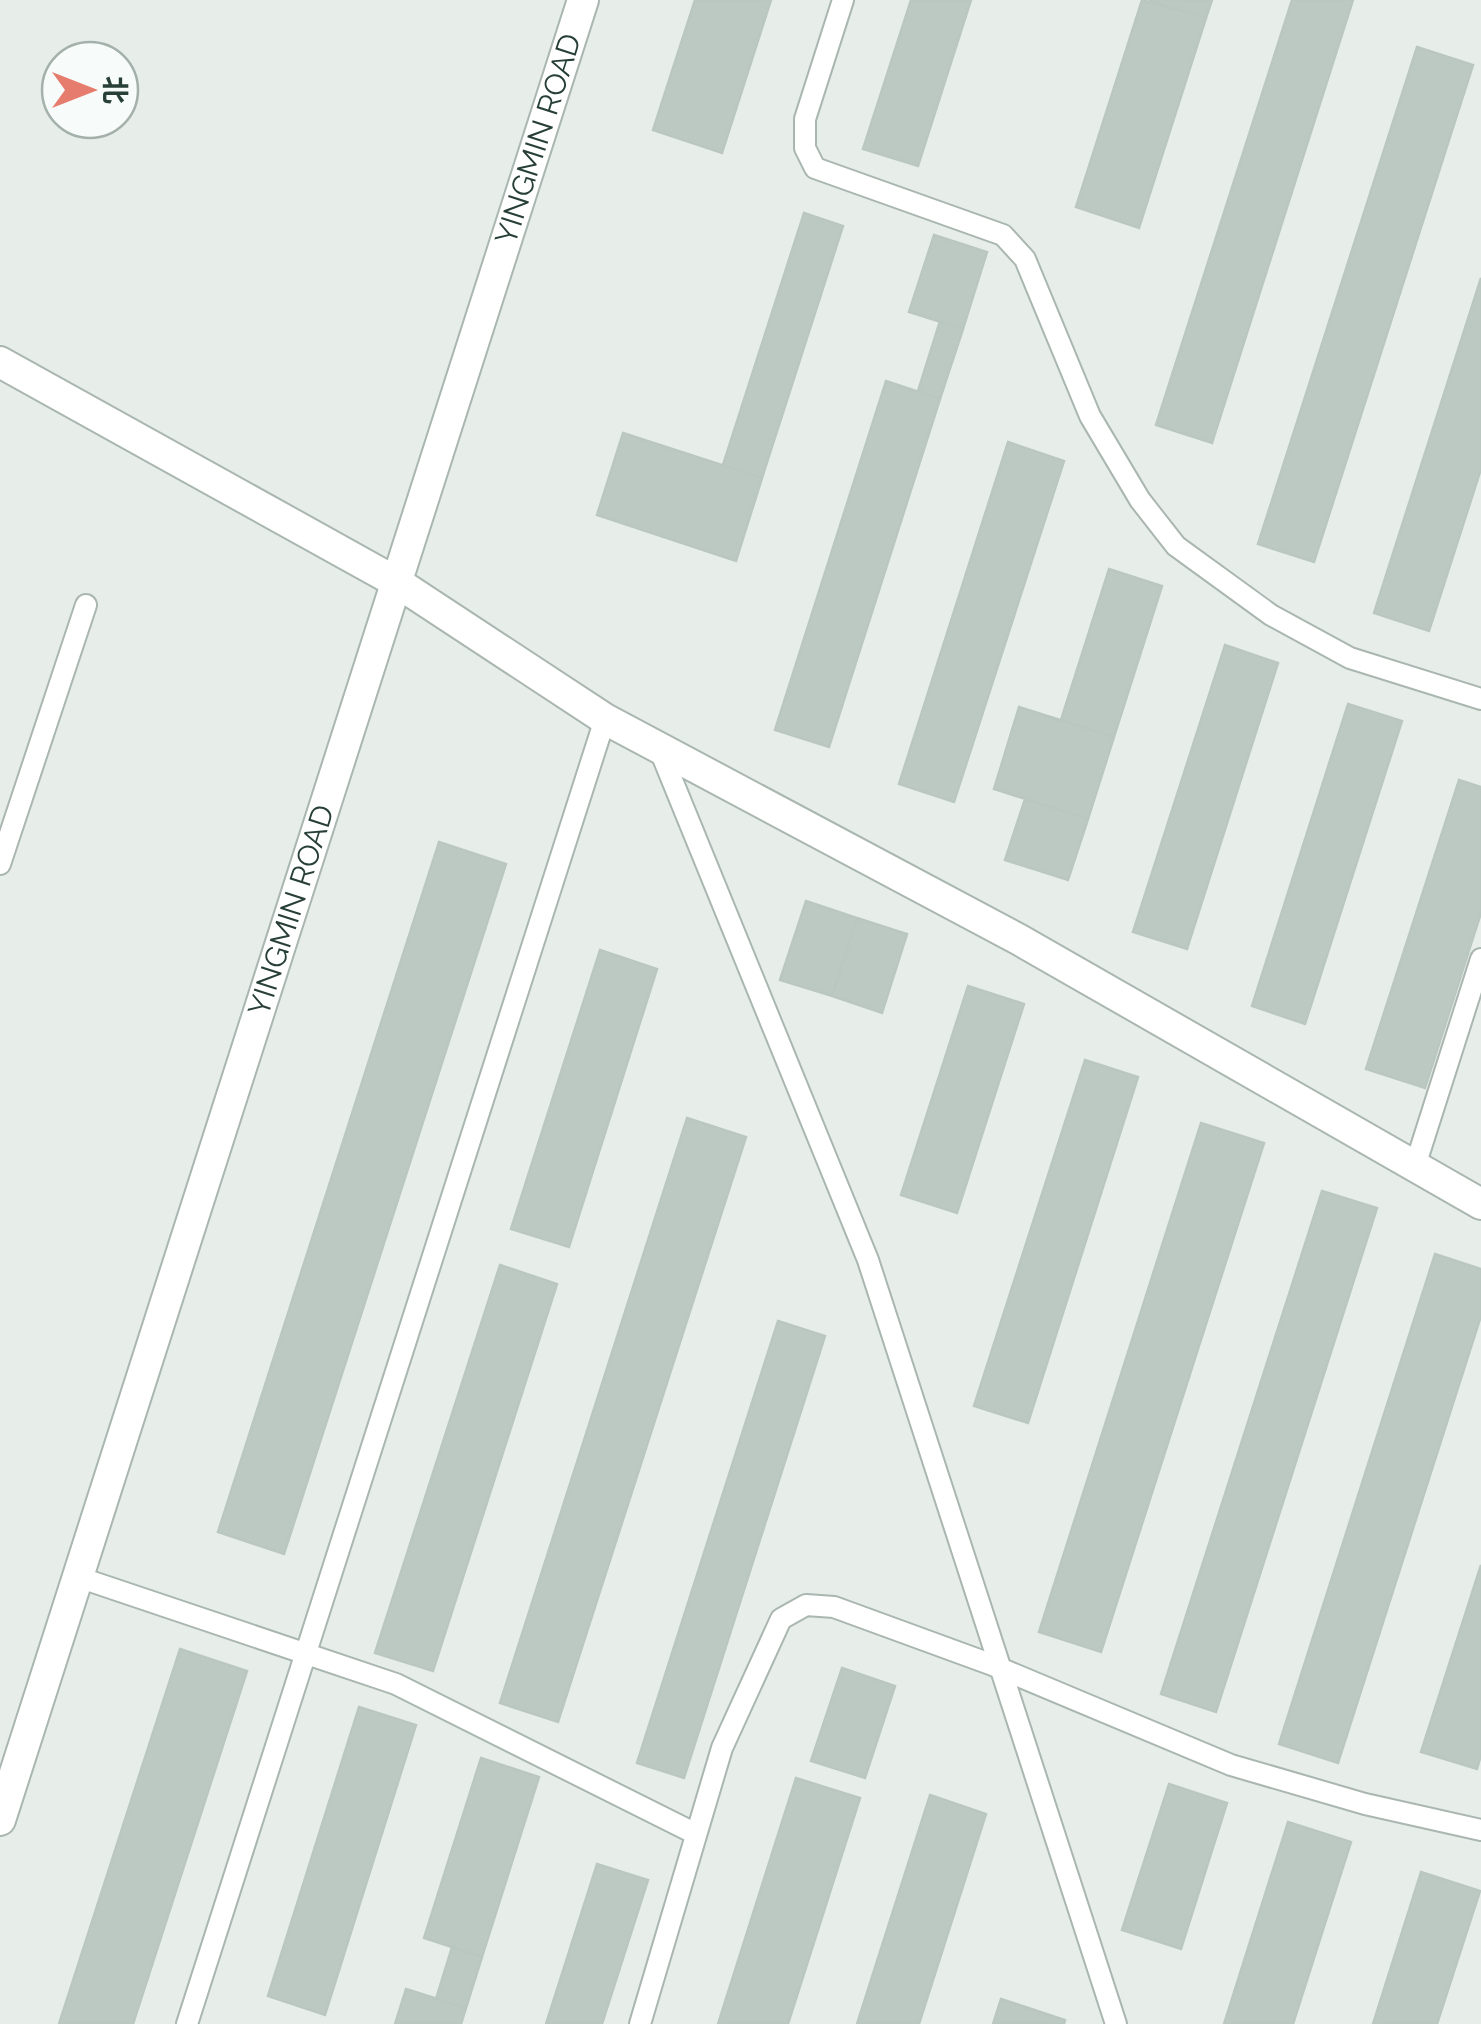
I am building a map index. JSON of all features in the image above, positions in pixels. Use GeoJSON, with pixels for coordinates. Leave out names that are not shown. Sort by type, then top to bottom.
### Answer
{"type":"FeatureCollection","features":[{"type":"Feature","properties":{"kind":"street","name":"YINGMIN ROAD"},"geometry":{"type":"LineString","coordinates":[[0,1820],[583,0]]}},
{"type":"Feature","properties":{"kind":"street"},"geometry":{"type":"LineString","coordinates":[[0,362],[398,583],[605,718],[1018,938],[1481,1204]]}},
{"type":"Feature","properties":{"kind":"lane"},"geometry":{"type":"LineString","coordinates":[[843,0],[805,119],[805,148],[814,168],[1002,235],[1025,259],[1090,416],[1140,500],[1176,546],[1271,615],[1350,658],[1481,699]]}},
{"type":"Feature","properties":{"kind":"lane"},"geometry":{"type":"LineString","coordinates":[[0,864],[86,606]]}},
{"type":"Feature","properties":{"kind":"lane"},"geometry":{"type":"LineString","coordinates":[[187,2024],[605,718]]}},
{"type":"Feature","properties":{"kind":"lane"},"geometry":{"type":"LineString","coordinates":[[659,746],[868,1260],[1116,2024]]}},
{"type":"Feature","properties":{"kind":"lane"},"geometry":{"type":"LineString","coordinates":[[1415,1166],[1481,959]]}},
{"type":"Feature","properties":{"kind":"lane"},"geometry":{"type":"LineString","coordinates":[[78,1577],[396,1684],[696,1834]]}},
{"type":"Feature","properties":{"kind":"lane"},"geometry":{"type":"LineString","coordinates":[[640,2024],[722,1748],[781,1620],[806,1605],[834,1607],[999,1668],[1231,1765],[1365,1804],[1481,1830]]}},
{"type":"Feature","properties":{"kind":"building"},"geometry":{"type":"Polygon","coordinates":[[[695,0],[771,0],[722,153],[653,130],[695,0]]]}},
{"type":"Feature","properties":{"kind":"building"},"geometry":{"type":"Polygon","coordinates":[[[911,0],[971,0],[918,166],[863,149],[911,0]]]}},
{"type":"Feature","properties":{"kind":"building"},"geometry":{"type":"Polygon","coordinates":[[[1142,0],[1206,18],[1139,228],[1076,207],[1142,0]]]}},
{"type":"Feature","properties":{"kind":"building"},"geometry":{"type":"Polygon","coordinates":[[[1149,0],[1212,0],[1206,18],[1149,0]]]}},
{"type":"Feature","properties":{"kind":"building"},"geometry":{"type":"Polygon","coordinates":[[[1292,0],[1353,0],[1212,443],[1156,425],[1292,0]]]}},
{"type":"Feature","properties":{"kind":"building"},"geometry":{"type":"Polygon","coordinates":[[[1417,47],[1473,65],[1314,562],[1258,544],[1417,47]]]}},
{"type":"Feature","properties":{"kind":"building"},"geometry":{"type":"Polygon","coordinates":[[[804,213],[843,226],[762,478],[723,465],[804,213]]]}},
{"type":"Feature","properties":{"kind":"building"},"geometry":{"type":"Polygon","coordinates":[[[934,235],[987,252],[963,329],[909,312],[934,235]]]}},
{"type":"Feature","properties":{"kind":"building"},"geometry":{"type":"Polygon","coordinates":[[[1481,278],[1481,469],[1429,631],[1374,613],[1481,278]]]}},
{"type":"Feature","properties":{"kind":"building"},"geometry":{"type":"Polygon","coordinates":[[[940,321],[963,329],[940,399],[918,391],[940,321]]]}},
{"type":"Feature","properties":{"kind":"building"},"geometry":{"type":"Polygon","coordinates":[[[886,381],[940,399],[829,747],[775,730],[886,381]]]}},
{"type":"Feature","properties":{"kind":"building"},"geometry":{"type":"Polygon","coordinates":[[[623,433],[762,478],[736,561],[597,515],[623,433]]]}},
{"type":"Feature","properties":{"kind":"building"},"geometry":{"type":"Polygon","coordinates":[[[1008,442],[1064,461],[954,802],[899,784],[1008,442]]]}},
{"type":"Feature","properties":{"kind":"building"},"geometry":{"type":"Polygon","coordinates":[[[1109,569],[1162,586],[1114,737],[1061,720],[1109,569]]]}},
{"type":"Feature","properties":{"kind":"building"},"geometry":{"type":"Polygon","coordinates":[[[1225,645],[1278,663],[1187,949],[1133,932],[1225,645]]]}},
{"type":"Feature","properties":{"kind":"building"},"geometry":{"type":"Polygon","coordinates":[[[1348,704],[1402,721],[1305,1024],[1252,1006],[1348,704]]]}},
{"type":"Feature","properties":{"kind":"building"},"geometry":{"type":"Polygon","coordinates":[[[1019,707],[1114,737],[1088,819],[994,789],[1019,707]]]}},
{"type":"Feature","properties":{"kind":"building"},"geometry":{"type":"Polygon","coordinates":[[[1459,780],[1481,787],[1481,913],[1425,1088],[1366,1069],[1459,780]]]}},
{"type":"Feature","properties":{"kind":"building"},"geometry":{"type":"Polygon","coordinates":[[[1025,799],[1088,819],[1068,880],[1005,860],[1025,799]]]}},
{"type":"Feature","properties":{"kind":"building"},"geometry":{"type":"Polygon","coordinates":[[[439,842],[506,864],[284,1554],[218,1532],[439,842]]]}},
{"type":"Feature","properties":{"kind":"building"},"geometry":{"type":"Polygon","coordinates":[[[806,901],[857,918],[832,996],[780,980],[806,901]]]}},
{"type":"Feature","properties":{"kind":"building"},"geometry":{"type":"Polygon","coordinates":[[[857,918],[907,934],[882,1013],[832,996],[857,918]]]}},
{"type":"Feature","properties":{"kind":"building"},"geometry":{"type":"Polygon","coordinates":[[[600,950],[657,969],[569,1247],[511,1229],[600,950]]]}},
{"type":"Feature","properties":{"kind":"building"},"geometry":{"type":"Polygon","coordinates":[[[968,986],[1024,1004],[957,1213],[901,1195],[968,986]]]}},
{"type":"Feature","properties":{"kind":"building"},"geometry":{"type":"Polygon","coordinates":[[[1085,1060],[1138,1077],[1028,1423],[974,1406],[1085,1060]]]}},
{"type":"Feature","properties":{"kind":"building"},"geometry":{"type":"Polygon","coordinates":[[[687,1118],[746,1137],[558,1722],[500,1703],[687,1118]]]}},
{"type":"Feature","properties":{"kind":"building"},"geometry":{"type":"Polygon","coordinates":[[[1201,1123],[1264,1143],[1101,1652],[1039,1632],[1201,1123]]]}},
{"type":"Feature","properties":{"kind":"building"},"geometry":{"type":"Polygon","coordinates":[[[1322,1191],[1377,1208],[1216,1712],[1161,1694],[1322,1191]]]}},
{"type":"Feature","properties":{"kind":"building"},"geometry":{"type":"Polygon","coordinates":[[[1435,1254],[1481,1269],[1481,1316],[1338,1763],[1279,1744],[1435,1254]]]}},
{"type":"Feature","properties":{"kind":"building"},"geometry":{"type":"Polygon","coordinates":[[[500,1265],[557,1284],[433,1671],[375,1653],[500,1265]]]}},
{"type":"Feature","properties":{"kind":"building"},"geometry":{"type":"Polygon","coordinates":[[[778,1321],[825,1336],[684,1778],[637,1763],[778,1321]]]}},
{"type":"Feature","properties":{"kind":"building"},"geometry":{"type":"Polygon","coordinates":[[[1481,1565],[1481,1755],[1477,1769],[1421,1752],[1481,1565]]]}},
{"type":"Feature","properties":{"kind":"building"},"geometry":{"type":"Polygon","coordinates":[[[180,1649],[247,1671],[133,2024],[59,2024],[180,1649]]]}},
{"type":"Feature","properties":{"kind":"building"},"geometry":{"type":"Polygon","coordinates":[[[842,1668],[895,1686],[865,1778],[811,1761],[842,1668]]]}},
{"type":"Feature","properties":{"kind":"building"},"geometry":{"type":"Polygon","coordinates":[[[359,1707],[416,1725],[325,2015],[268,1996],[359,1707]]]}},
{"type":"Feature","properties":{"kind":"building"},"geometry":{"type":"Polygon","coordinates":[[[481,1758],[539,1777],[482,1957],[424,1938],[481,1758]]]}},
{"type":"Feature","properties":{"kind":"building"},"geometry":{"type":"Polygon","coordinates":[[[796,1778],[860,1798],[788,2024],[718,2024],[796,1778]]]}},
{"type":"Feature","properties":{"kind":"building"},"geometry":{"type":"Polygon","coordinates":[[[1169,1784],[1227,1803],[1181,1949],[1122,1930],[1169,1784]]]}},
{"type":"Feature","properties":{"kind":"building"},"geometry":{"type":"Polygon","coordinates":[[[930,1795],[986,1814],[919,2024],[857,2024],[930,1795]]]}},
{"type":"Feature","properties":{"kind":"building"},"geometry":{"type":"Polygon","coordinates":[[[1288,1822],[1351,1842],[1293,2024],[1224,2024],[1288,1822]]]}},
{"type":"Feature","properties":{"kind":"building"},"geometry":{"type":"Polygon","coordinates":[[[597,1864],[648,1880],[602,2024],[546,2024],[597,1864]]]}},
{"type":"Feature","properties":{"kind":"building"},"geometry":{"type":"Polygon","coordinates":[[[1421,1872],[1480,1891],[1437,2024],[1373,2024],[1421,1872]]]}},
{"type":"Feature","properties":{"kind":"building"},"geometry":{"type":"Polygon","coordinates":[[[452,1947],[482,1957],[466,2008],[436,1999],[452,1947]]]}},
{"type":"Feature","properties":{"kind":"building"},"geometry":{"type":"Polygon","coordinates":[[[406,1989],[466,2008],[461,2024],[395,2024],[406,1989]]]}},
{"type":"Feature","properties":{"kind":"building"},"geometry":{"type":"Polygon","coordinates":[[[1001,1999],[1065,2020],[1064,2024],[993,2024],[1001,1999]]]}}]}
